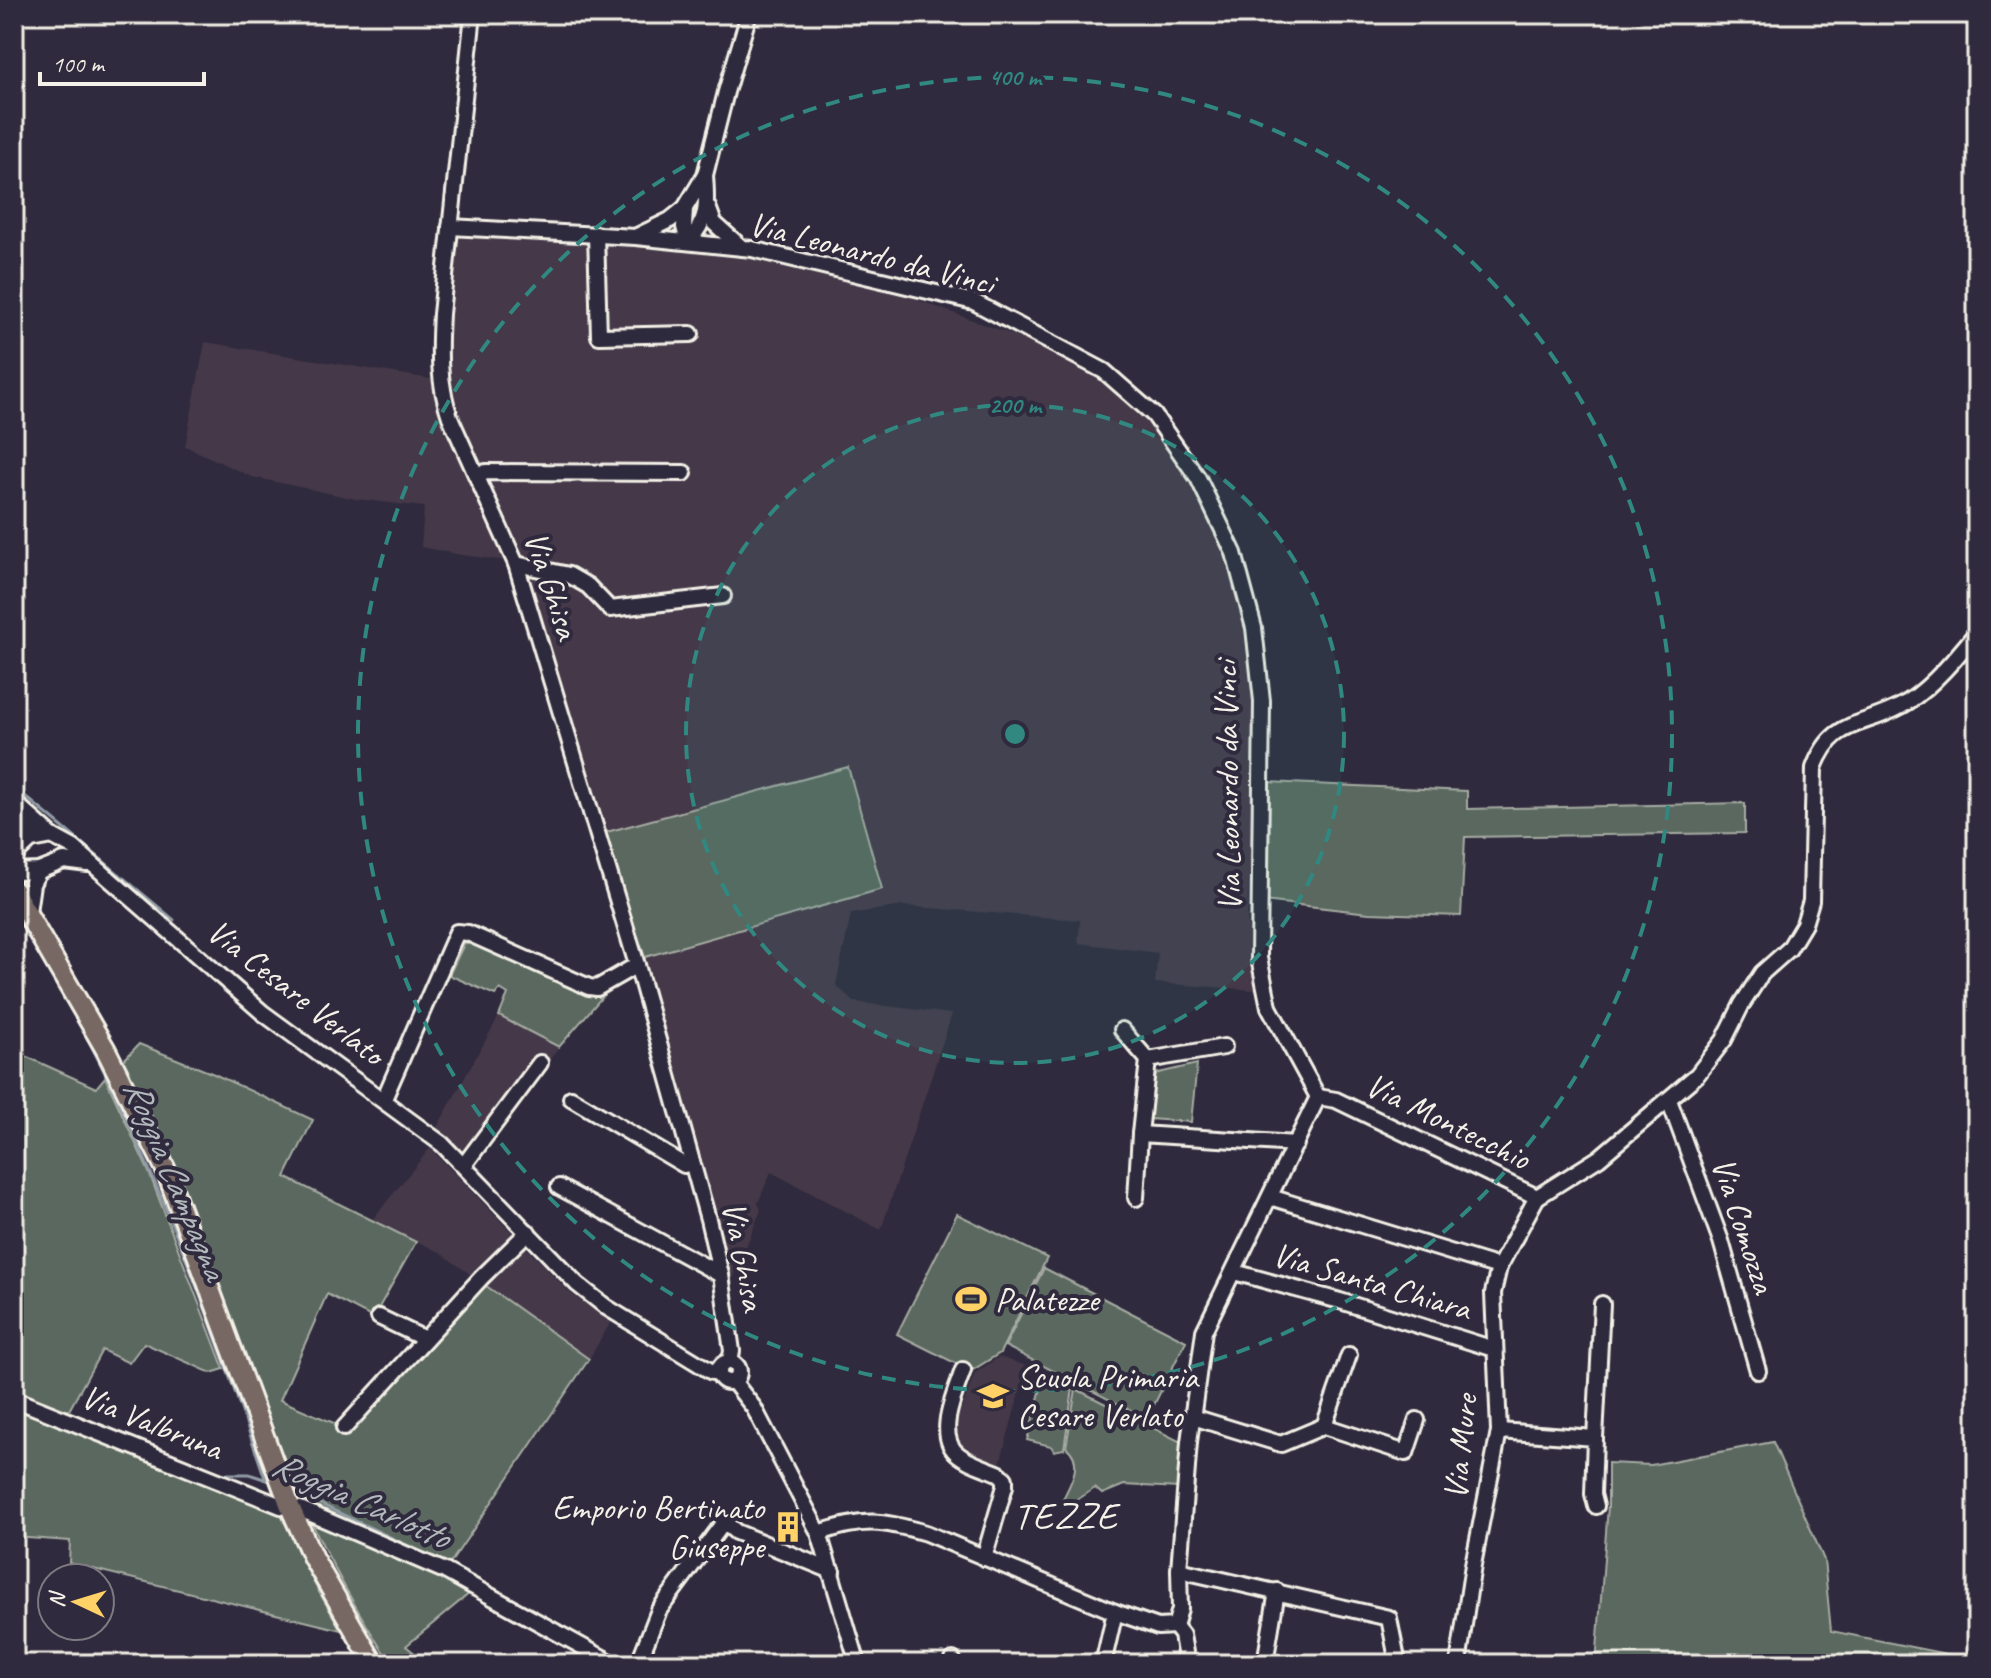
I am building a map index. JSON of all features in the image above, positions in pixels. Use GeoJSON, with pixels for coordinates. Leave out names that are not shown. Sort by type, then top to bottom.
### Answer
{"type":"FeatureCollection","features":[{"type":"Feature","properties":{"kind":"main road"},"geometry":{"type":"LineString","coordinates":[[14,891],[106,1050],[165,1168],[291,1509],[313,1558],[374,1664]]}},
{"type":"Feature","properties":{"kind":"street"},"geometry":{"type":"LineString","coordinates":[[636,237],[670,220],[685,208],[705,175],[749,14]]}},
{"type":"Feature","properties":{"kind":"street","name":"Via Ghisa"},"geometry":{"type":"LineString","coordinates":[[473,17],[441,314],[440,377],[450,417],[516,564],[637,965],[721,1275],[732,1351],[724,1366]]}},
{"type":"Feature","properties":{"kind":"street"},"geometry":{"type":"LineString","coordinates":[[705,175],[707,205],[714,223],[742,248]]}},
{"type":"Feature","properties":{"kind":"street"},"geometry":{"type":"LineString","coordinates":[[688,242],[702,225],[707,205]]}},
{"type":"Feature","properties":{"kind":"street"},"geometry":{"type":"LineString","coordinates":[[685,208],[684,227],[688,242]]}},
{"type":"Feature","properties":{"kind":"street","name":"Via Leonardo da Vinci"},"geometry":{"type":"LineString","coordinates":[[450,227],[596,234],[742,248],[974,302],[1104,371],[1154,415],[1198,478],[1234,553],[1254,628],[1262,701],[1259,958],[1269,1007],[1318,1097]]}},
{"type":"Feature","properties":{"kind":"street"},"geometry":{"type":"LineString","coordinates":[[596,234],[599,336],[691,334]]}},
{"type":"Feature","properties":{"kind":"street"},"geometry":{"type":"LineString","coordinates":[[477,476],[486,472],[684,473]]}},
{"type":"Feature","properties":{"kind":"street"},"geometry":{"type":"LineString","coordinates":[[516,564],[569,575],[588,586],[610,609],[723,596]]}},
{"type":"Feature","properties":{"kind":"street","name":"Via Montecchio"},"geometry":{"type":"LineString","coordinates":[[1175,1626],[1180,1609],[1179,1570],[1204,1331],[1318,1097],[1336,1100],[1537,1197],[1599,1158],[1697,1075],[1724,1040],[1762,973],[1789,949],[1804,924],[1811,901],[1814,768],[1822,748],[1834,733],[1903,705],[1954,662],[1977,632]]}},
{"type":"Feature","properties":{"kind":"street","name":"Via Cesare Verlato"},"geometry":{"type":"LineString","coordinates":[[14,802],[52,836],[74,848],[284,1030],[384,1099],[464,1165],[577,1284],[606,1307],[712,1372],[724,1366]]}},
{"type":"Feature","properties":{"kind":"street","name":"Via Cesare Verlato"},"geometry":{"type":"LineString","coordinates":[[14,827],[52,836]]}},
{"type":"Feature","properties":{"kind":"street"},"geometry":{"type":"LineString","coordinates":[[14,856],[31,840],[52,836]]}},
{"type":"Feature","properties":{"kind":"street"},"geometry":{"type":"LineString","coordinates":[[14,872],[39,871],[64,861],[92,865]]}},
{"type":"Feature","properties":{"kind":"street"},"geometry":{"type":"LineString","coordinates":[[28,912],[32,884],[39,871]]}},
{"type":"Feature","properties":{"kind":"street"},"geometry":{"type":"LineString","coordinates":[[384,1099],[457,932],[468,933],[589,987],[597,988],[637,965]]}},
{"type":"Feature","properties":{"kind":"street"},"geometry":{"type":"LineString","coordinates":[[1122,1030],[1148,1060],[1136,1198]]}},
{"type":"Feature","properties":{"kind":"street"},"geometry":{"type":"LineString","coordinates":[[1148,1060],[1224,1047]]}},
{"type":"Feature","properties":{"kind":"street"},"geometry":{"type":"LineString","coordinates":[[464,1165],[540,1063]]}},
{"type":"Feature","properties":{"kind":"street","name":"Via Ghisa"},"geometry":{"type":"LineString","coordinates":[[571,1098],[684,1165],[692,1163]]}},
{"type":"Feature","properties":{"kind":"street","name":"Via Comozza"},"geometry":{"type":"LineString","coordinates":[[1669,1100],[1721,1241],[1758,1371]]}},
{"type":"Feature","properties":{"kind":"street"},"geometry":{"type":"LineString","coordinates":[[1140,1134],[1296,1144]]}},
{"type":"Feature","properties":{"kind":"street"},"geometry":{"type":"LineString","coordinates":[[559,1187],[721,1275]]}},
{"type":"Feature","properties":{"kind":"street"},"geometry":{"type":"LineString","coordinates":[[1270,1197],[1499,1267]]}},
{"type":"Feature","properties":{"kind":"street","name":"Via Mure"},"geometry":{"type":"LineString","coordinates":[[1458,1664],[1499,1431],[1493,1293],[1499,1267],[1537,1197]]}},
{"type":"Feature","properties":{"kind":"street"},"geometry":{"type":"LineString","coordinates":[[344,1428],[528,1232]]}},
{"type":"Feature","properties":{"kind":"street","name":"Via Santa Chiara"},"geometry":{"type":"LineString","coordinates":[[1234,1272],[1494,1349]]}},
{"type":"Feature","properties":{"kind":"street"},"geometry":{"type":"LineString","coordinates":[[1596,1506],[1593,1494],[1602,1304]]}},
{"type":"Feature","properties":{"kind":"street"},"geometry":{"type":"LineString","coordinates":[[379,1317],[425,1339]]}},
{"type":"Feature","properties":{"kind":"street"},"geometry":{"type":"LineString","coordinates":[[1324,1426],[1349,1355]]}},
{"type":"Feature","properties":{"kind":"street"},"geometry":{"type":"LineString","coordinates":[[724,1366],[736,1364],[738,1377],[733,1381],[754,1408],[819,1533],[858,1664]]}},
{"type":"Feature","properties":{"kind":"street"},"geometry":{"type":"LineString","coordinates":[[963,1370],[946,1432],[948,1443],[959,1456],[1005,1479],[984,1558]]}},
{"type":"Feature","properties":{"kind":"street","name":"Via Valbruna"},"geometry":{"type":"LineString","coordinates":[[14,1399],[291,1509],[300,1509],[445,1571],[614,1664]]}},
{"type":"Feature","properties":{"kind":"street"},"geometry":{"type":"LineString","coordinates":[[1193,1417],[1281,1444],[1324,1426],[1406,1453],[1417,1420]]}},
{"type":"Feature","properties":{"kind":"street"},"geometry":{"type":"LineString","coordinates":[[1499,1431],[1595,1438]]}},
{"type":"Feature","properties":{"kind":"street"},"geometry":{"type":"LineString","coordinates":[[819,1533],[846,1524],[869,1521],[896,1524],[926,1533],[1115,1612],[1158,1627],[1175,1626],[1182,1635],[1187,1664]]}},
{"type":"Feature","properties":{"kind":"street"},"geometry":{"type":"LineString","coordinates":[[638,1664],[659,1610],[724,1522],[736,1532],[832,1571]]}},
{"type":"Feature","properties":{"kind":"street"},"geometry":{"type":"LineString","coordinates":[[1179,1570],[1389,1618],[1398,1664]]}},
{"type":"Feature","properties":{"kind":"street"},"geometry":{"type":"LineString","coordinates":[[1267,1664],[1277,1591]]}},
{"type":"Feature","properties":{"kind":"street"},"geometry":{"type":"LineString","coordinates":[[1103,1664],[1115,1612]]}},
{"type":"Feature","properties":{"kind":"shaded area"},"geometry":{"type":"Polygon","coordinates":[[[456,237],[627,242],[697,248],[849,279],[896,292],[1038,344],[1092,372],[1143,418],[1183,470],[1221,541],[1243,621],[1254,698],[1253,809],[1247,917],[1256,990],[1155,983],[1158,953],[1078,943],[1080,920],[903,906],[851,914],[836,985],[854,1002],[952,1014],[881,1230],[771,1172],[758,1203],[761,1210],[732,1281],[645,957],[826,901],[881,889],[848,767],[603,833],[446,388],[444,348],[456,237]]]}},
{"type":"Feature","properties":{"kind":"shaded area"},"geometry":{"type":"Polygon","coordinates":[[[205,342],[431,379],[438,413],[498,534],[508,561],[421,547],[424,507],[356,499],[252,477],[185,446],[205,342]]]}},
{"type":"Feature","properties":{"kind":"shaded area"},"geometry":{"type":"Polygon","coordinates":[[[499,1016],[559,1047],[473,1164],[435,1131],[499,1016]]]}},
{"type":"Feature","properties":{"kind":"shaded area"},"geometry":{"type":"Polygon","coordinates":[[[430,1148],[569,1292],[611,1322],[589,1359],[439,1252],[372,1220],[430,1148]]]}},
{"type":"Feature","properties":{"kind":"shaded area","name":"Scuola Primaria Cesare Verlato"},"geometry":{"type":"Polygon","coordinates":[[[999,1357],[1027,1366],[999,1467],[961,1450],[955,1436],[958,1418],[975,1373],[999,1357]]]}},
{"type":"Feature","properties":{"kind":"green space"},"geometry":{"type":"Polygon","coordinates":[[[848,767],[882,889],[645,957],[603,833],[848,767]]]}},
{"type":"Feature","properties":{"kind":"green space"},"geometry":{"type":"Polygon","coordinates":[[[1267,782],[1467,791],[1467,809],[1745,803],[1745,833],[1465,837],[1461,916],[1369,913],[1264,901],[1267,782]]]}},
{"type":"Feature","properties":{"kind":"green space"},"geometry":{"type":"Polygon","coordinates":[[[466,940],[590,995],[602,997],[559,1047],[499,1016],[508,994],[500,989],[495,995],[449,975],[466,940]]]}},
{"type":"Feature","properties":{"kind":"green space"},"geometry":{"type":"Polygon","coordinates":[[[139,1044],[214,1074],[313,1120],[285,1177],[416,1242],[373,1318],[327,1294],[280,1400],[343,1427],[482,1283],[589,1359],[443,1574],[471,1592],[406,1646],[428,1664],[391,1664],[348,1593],[310,1519],[276,1445],[123,1061],[139,1044]]]}},
{"type":"Feature","properties":{"kind":"green space"},"geometry":{"type":"Polygon","coordinates":[[[14,1051],[96,1088],[105,1077],[148,1170],[224,1369],[211,1373],[144,1343],[129,1363],[102,1350],[66,1416],[14,1392],[14,1051]]]}},
{"type":"Feature","properties":{"kind":"green space"},"geometry":{"type":"Polygon","coordinates":[[[1197,1064],[1191,1122],[1149,1119],[1154,1074],[1197,1064]]]}},
{"type":"Feature","properties":{"kind":"green space","name":"Palatezze"},"geometry":{"type":"Polygon","coordinates":[[[957,1214],[1047,1258],[1000,1353],[971,1371],[897,1334],[957,1214]]]}},
{"type":"Feature","properties":{"kind":"green space"},"geometry":{"type":"Polygon","coordinates":[[[1044,1268],[1186,1341],[1147,1419],[1005,1346],[1044,1268]]]}},
{"type":"Feature","properties":{"kind":"green space"},"geometry":{"type":"Polygon","coordinates":[[[1045,1374],[1073,1388],[1064,1449],[1054,1451],[1051,1446],[1027,1440],[1045,1374]]]}},
{"type":"Feature","properties":{"kind":"green space"},"geometry":{"type":"Polygon","coordinates":[[[1076,1389],[1183,1443],[1179,1488],[1124,1485],[1102,1494],[1095,1488],[1066,1507],[1062,1501],[1075,1466],[1075,1459],[1066,1447],[1076,1389]]]}},
{"type":"Feature","properties":{"kind":"green space"},"geometry":{"type":"Polygon","coordinates":[[[14,1406],[281,1515],[341,1630],[116,1575],[116,1562],[69,1562],[70,1541],[14,1537],[14,1406]]]}},
{"type":"Feature","properties":{"kind":"green space"},"geometry":{"type":"Polygon","coordinates":[[[1773,1442],[1824,1560],[1831,1631],[1977,1660],[1977,1664],[1596,1664],[1608,1506],[1608,1463],[1651,1465],[1773,1442]]]}},
{"type":"Feature","properties":{"kind":"waterway"},"geometry":{"type":"LineString","coordinates":[[14,787],[174,920]]}},
{"type":"Feature","properties":{"kind":"waterway","name":"Roggia Campagna"},"geometry":{"type":"LineString","coordinates":[[14,913],[84,1032],[142,1154],[207,1314],[265,1478]]}},
{"type":"Feature","properties":{"kind":"waterway","name":"Roggia Carlotto"},"geometry":{"type":"LineString","coordinates":[[219,1474],[249,1474],[273,1482]]}},
{"type":"Feature","properties":{"kind":"waterway","name":"Roggia Carlotto"},"geometry":{"type":"LineString","coordinates":[[291,1490],[451,1566]]}},
{"type":"Feature","properties":{"kind":"waterway","name":"Roggia Carlotto"},"geometry":{"type":"LineString","coordinates":[[615,1657],[630,1663]]}},
{"type":"Feature","properties":{"kind":"place","name":"Palatezze"},"geometry":{"type":"Point","coordinates":[971,1299]}},
{"type":"Feature","properties":{"kind":"place","name":"Scuola Primaria Cesare Verlato"},"geometry":{"type":"Point","coordinates":[993,1396]}},
{"type":"Feature","properties":{"kind":"place","name":"Emporio Bertinato Giuseppe"},"geometry":{"type":"Point","coordinates":[788,1527]}},
{"type":"Feature","properties":{"kind":"district","name":"TEZZE"},"geometry":{"type":"Point","coordinates":[1066,1515]}}]}
